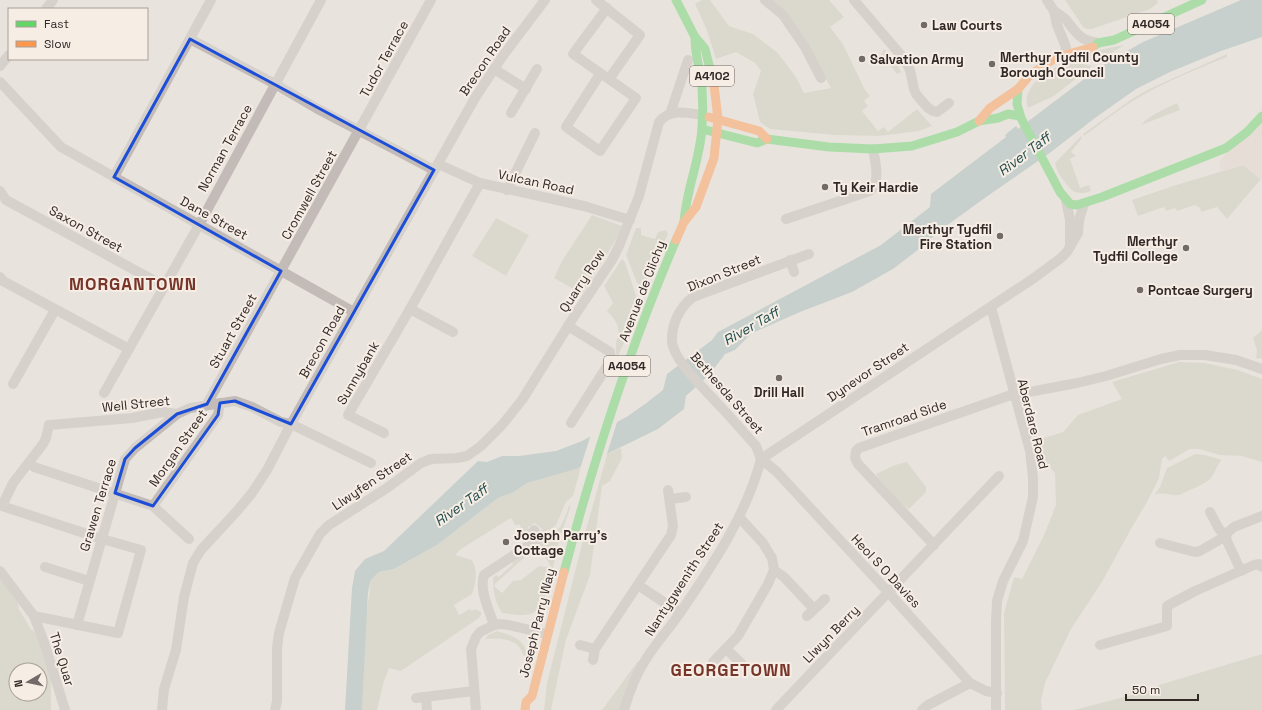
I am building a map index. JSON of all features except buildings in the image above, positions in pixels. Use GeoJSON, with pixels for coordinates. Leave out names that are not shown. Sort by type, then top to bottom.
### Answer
{"type":"FeatureCollection","features":[{"type":"Feature","properties":{"kind":"main road","name":"A4102"},"geometry":{"type":"LineString","coordinates":[[676,0],[695,37],[704,49],[710,64],[716,92],[718,118]]}},
{"type":"Feature","properties":{"kind":"main road","name":"A4054"},"geometry":{"type":"LineString","coordinates":[[979,121],[990,108],[1018,89],[1029,76],[1055,58],[1092,48],[1098,43],[1114,40],[1202,0]]}},
{"type":"Feature","properties":{"kind":"main road","name":"A4102"},"geometry":{"type":"LineString","coordinates":[[695,37],[695,53],[702,86],[703,115]]}},
{"type":"Feature","properties":{"kind":"main road"},"geometry":{"type":"LineString","coordinates":[[1018,89],[1016,100],[1022,120],[1060,192],[1070,204],[1077,205],[1084,204],[1186,165],[1226,148],[1247,132],[1262,116]]}},
{"type":"Feature","properties":{"kind":"main road","name":"A4054"},"geometry":{"type":"LineString","coordinates":[[767,139],[759,131],[718,118],[717,133],[757,143],[767,139],[799,144],[873,149],[912,146],[957,132],[979,121],[998,118],[1008,114],[1014,114],[1022,120]]}},
{"type":"Feature","properties":{"kind":"main road","name":"A4054"},"geometry":{"type":"LineString","coordinates":[[702,129],[703,115]]}},
{"type":"Feature","properties":{"kind":"main road"},"geometry":{"type":"LineString","coordinates":[[703,115],[718,118]]}},
{"type":"Feature","properties":{"kind":"main road"},"geometry":{"type":"LineString","coordinates":[[702,129],[717,133]]}},
{"type":"Feature","properties":{"kind":"main road","name":"Avenue de Clichy"},"geometry":{"type":"LineString","coordinates":[[684,222],[685,204],[694,174],[702,129]]}},
{"type":"Feature","properties":{"kind":"main road","name":"Avenue de Clichy"},"geometry":{"type":"LineString","coordinates":[[592,471],[609,416],[652,296],[684,222],[696,207],[714,158],[717,133]]}},
{"type":"Feature","properties":{"kind":"main road","name":"Joseph Parry Way"},"geometry":{"type":"LineString","coordinates":[[524,710],[526,702],[534,700],[547,634],[583,499],[592,471]]}},
{"type":"Feature","properties":{"kind":"street"},"geometry":{"type":"LineString","coordinates":[[47,8],[53,0]]}},
{"type":"Feature","properties":{"kind":"street"},"geometry":{"type":"LineString","coordinates":[[114,177],[211,0]]}},
{"type":"Feature","properties":{"kind":"street","name":"Norman Terrace"},"geometry":{"type":"LineString","coordinates":[[104,393],[321,0]]}},
{"type":"Feature","properties":{"kind":"street","name":"Tudor Terrace"},"geometry":{"type":"LineString","coordinates":[[360,131],[431,0]]}},
{"type":"Feature","properties":{"kind":"street","name":"Brecon Road"},"geometry":{"type":"LineString","coordinates":[[162,710],[164,689],[176,650],[184,597],[193,563],[201,550],[252,493],[267,470],[291,424],[475,98],[494,69],[545,0]]}},
{"type":"Feature","properties":{"kind":"street"},"geometry":{"type":"LineString","coordinates":[[596,0],[640,35],[604,77],[566,127],[600,151],[636,98],[604,77],[573,54],[606,8]]}},
{"type":"Feature","properties":{"kind":"street"},"geometry":{"type":"LineString","coordinates":[[765,0],[783,15],[805,47],[821,78]]}},
{"type":"Feature","properties":{"kind":"street"},"geometry":{"type":"LineString","coordinates":[[854,0],[905,60],[910,70],[914,89],[927,107],[937,112],[949,103]]}},
{"type":"Feature","properties":{"kind":"street"},"geometry":{"type":"LineString","coordinates":[[1047,0],[1054,11],[1066,20],[1081,38],[1098,43]]}},
{"type":"Feature","properties":{"kind":"street"},"geometry":{"type":"LineString","coordinates":[[1054,11],[1057,26],[1066,47],[1064,56]]}},
{"type":"Feature","properties":{"kind":"street","name":"Vulcan Road"},"geometry":{"type":"LineString","coordinates":[[190,38],[316,108],[360,131],[436,167],[480,183],[584,206],[630,220]]}},
{"type":"Feature","properties":{"kind":"street"},"geometry":{"type":"LineString","coordinates":[[0,66],[8,56]]}},
{"type":"Feature","properties":{"kind":"street"},"geometry":{"type":"LineString","coordinates":[[670,114],[688,60]]}},
{"type":"Feature","properties":{"kind":"street"},"geometry":{"type":"LineString","coordinates":[[494,69],[526,88]]}},
{"type":"Feature","properties":{"kind":"street"},"geometry":{"type":"LineString","coordinates":[[511,113],[538,69]]}},
{"type":"Feature","properties":{"kind":"street","name":"Dane Street"},"geometry":{"type":"LineString","coordinates":[[0,82],[61,147],[354,312]]}},
{"type":"Feature","properties":{"kind":"street"},"geometry":{"type":"LineString","coordinates":[[670,114],[677,112],[703,115]]}},
{"type":"Feature","properties":{"kind":"street"},"geometry":{"type":"LineString","coordinates":[[687,113],[702,129]]}},
{"type":"Feature","properties":{"kind":"street","name":"Quarry Row"},"geometry":{"type":"LineString","coordinates":[[467,456],[493,435],[522,400],[568,326],[612,260],[630,220],[646,172],[658,122],[664,116],[670,114]]}},
{"type":"Feature","properties":{"kind":"street","name":"Cromwell Street"},"geometry":{"type":"LineString","coordinates":[[281,271],[360,131]]}},
{"type":"Feature","properties":{"kind":"street"},"geometry":{"type":"LineString","coordinates":[[507,190],[535,133]]}},
{"type":"Feature","properties":{"kind":"street"},"geometry":{"type":"LineString","coordinates":[[786,219],[870,191],[874,188],[876,183],[876,174],[873,149]]}},
{"type":"Feature","properties":{"kind":"street","name":"Sunnybank"},"geometry":{"type":"LineString","coordinates":[[384,433],[348,415],[480,183]]}},
{"type":"Feature","properties":{"kind":"street","name":"Saxon Street"},"geometry":{"type":"LineString","coordinates":[[0,191],[6,200],[164,286]]}},
{"type":"Feature","properties":{"kind":"street"},"geometry":{"type":"LineString","coordinates":[[1066,200],[1070,220],[1070,246]]}},
{"type":"Feature","properties":{"kind":"street","name":"Dynevor Street"},"geometry":{"type":"LineString","coordinates":[[761,459],[991,307],[1061,258],[1078,233],[1079,220],[1084,204]]}},
{"type":"Feature","properties":{"kind":"street","name":"Dixon Street"},"geometry":{"type":"LineString","coordinates":[[672,343],[673,328],[678,313],[693,297],[809,254]]}},
{"type":"Feature","properties":{"kind":"street"},"geometry":{"type":"LineString","coordinates":[[790,260],[794,272]]}},
{"type":"Feature","properties":{"kind":"street","name":"Stuart Street"},"geometry":{"type":"LineString","coordinates":[[207,404],[281,271]]}},
{"type":"Feature","properties":{"kind":"street"},"geometry":{"type":"LineString","coordinates":[[1,279],[128,349]]}},
{"type":"Feature","properties":{"kind":"street","name":"Aberdare Road"},"geometry":{"type":"LineString","coordinates":[[991,307],[1030,451],[1033,478],[1033,497],[1023,541],[1003,581],[998,601],[996,622],[996,710]]}},
{"type":"Feature","properties":{"kind":"street"},"geometry":{"type":"LineString","coordinates":[[410,308],[453,332]]}},
{"type":"Feature","properties":{"kind":"street"},"geometry":{"type":"LineString","coordinates":[[13,384],[55,310]]}},
{"type":"Feature","properties":{"kind":"street"},"geometry":{"type":"LineString","coordinates":[[568,326],[610,352],[611,360],[571,423]]}},
{"type":"Feature","properties":{"kind":"street","name":"Bethesda Street"},"geometry":{"type":"LineString","coordinates":[[672,343],[681,360],[702,388],[717,402],[756,446],[761,459]]}},
{"type":"Feature","properties":{"kind":"street"},"geometry":{"type":"LineString","coordinates":[[1014,394],[1077,383],[1106,376],[1160,359],[1180,355],[1205,355],[1229,358],[1262,368]]}},
{"type":"Feature","properties":{"kind":"street","name":"Tramroad Side"},"geometry":{"type":"LineString","coordinates":[[934,545],[858,464],[855,458],[856,451],[865,445],[984,403],[1014,394]]}},
{"type":"Feature","properties":{"kind":"street","name":"Well Street"},"geometry":{"type":"LineString","coordinates":[[102,539],[2,506],[12,483],[43,444],[49,425],[132,418],[163,412],[176,414],[190,408],[235,400],[281,422],[291,424],[371,463]]}},
{"type":"Feature","properties":{"kind":"street","name":"Morgan Street"},"geometry":{"type":"LineString","coordinates":[[153,506],[218,415],[220,403]]}},
{"type":"Feature","properties":{"kind":"street","name":"Grawen Terrace"},"geometry":{"type":"LineString","coordinates":[[77,625],[125,459],[135,448],[176,414]]}},
{"type":"Feature","properties":{"kind":"street","name":"Llwyfen Street"},"geometry":{"type":"LineString","coordinates":[[275,710],[277,701],[277,648],[279,633],[295,578],[320,534],[329,525],[387,488],[421,463],[431,459],[467,456]]}},
{"type":"Feature","properties":{"kind":"street","name":"Nantygwenith Street"},"geometry":{"type":"LineString","coordinates":[[624,710],[631,689],[645,660],[680,613],[739,517],[757,476],[761,459]]}},
{"type":"Feature","properties":{"kind":"street","name":"Heol S O Davies"},"geometry":{"type":"LineString","coordinates":[[761,459],[776,471],[970,683],[986,691],[997,693]]}},
{"type":"Feature","properties":{"kind":"street"},"geometry":{"type":"LineString","coordinates":[[34,467],[153,506],[188,539]]}},
{"type":"Feature","properties":{"kind":"street","name":"Llwyn Berry"},"geometry":{"type":"LineString","coordinates":[[776,710],[999,476]]}},
{"type":"Feature","properties":{"kind":"street"},"geometry":{"type":"LineString","coordinates":[[593,660],[595,649],[671,535],[673,526],[669,495],[686,497]]}},
{"type":"Feature","properties":{"kind":"street"},"geometry":{"type":"LineString","coordinates":[[1210,512],[1219,529],[1226,535],[1227,541],[1241,570]]}},
{"type":"Feature","properties":{"kind":"street"},"geometry":{"type":"LineString","coordinates":[[1160,543],[1195,552],[1200,551],[1226,535],[1234,528],[1262,516]]}},
{"type":"Feature","properties":{"kind":"street"},"geometry":{"type":"LineString","coordinates":[[713,662],[738,636],[768,584],[774,570],[772,558],[766,548],[739,517]]}},
{"type":"Feature","properties":{"kind":"street"},"geometry":{"type":"LineString","coordinates":[[494,625],[482,588],[484,575],[539,534]]}},
{"type":"Feature","properties":{"kind":"street"},"geometry":{"type":"LineString","coordinates":[[34,616],[118,633],[141,550],[102,539]]}},
{"type":"Feature","properties":{"kind":"street"},"geometry":{"type":"LineString","coordinates":[[1100,645],[1167,626],[1167,606],[1195,591],[1241,570],[1259,564],[1262,567]]}},
{"type":"Feature","properties":{"kind":"street"},"geometry":{"type":"LineString","coordinates":[[45,567],[89,581]]}},
{"type":"Feature","properties":{"kind":"street"},"geometry":{"type":"LineString","coordinates":[[774,570],[784,576],[814,609]]}},
{"type":"Feature","properties":{"kind":"street","name":"The Quar"},"geometry":{"type":"LineString","coordinates":[[0,571],[34,616],[45,645],[65,710]]}},
{"type":"Feature","properties":{"kind":"street"},"geometry":{"type":"LineString","coordinates":[[638,585],[680,613]]}},
{"type":"Feature","properties":{"kind":"street"},"geometry":{"type":"LineString","coordinates":[[807,616],[824,599]]}},
{"type":"Feature","properties":{"kind":"street"},"geometry":{"type":"LineString","coordinates":[[476,710],[471,657],[473,643],[480,632],[494,625],[509,625],[547,634]]}},
{"type":"Feature","properties":{"kind":"street"},"geometry":{"type":"LineString","coordinates":[[580,644],[595,649]]}},
{"type":"Feature","properties":{"kind":"street"},"geometry":{"type":"LineString","coordinates":[[726,649],[741,663]]}},
{"type":"Feature","properties":{"kind":"street"},"geometry":{"type":"LineString","coordinates":[[922,710],[928,705],[970,683]]}},
{"type":"Feature","properties":{"kind":"street"},"geometry":{"type":"LineString","coordinates":[[427,710],[421,698],[474,691]]}},
{"type":"Feature","properties":{"kind":"highlighted area"},"geometry":{"type":"Polygon","coordinates":[[[190,39],[434,170],[291,424],[235,401],[220,403],[218,415],[153,506],[115,493],[125,459],[135,448],[177,414],[207,404],[281,271],[114,177],[190,39]]]}},
{"type":"Feature","properties":{"kind":"green space"},"geometry":{"type":"Polygon","coordinates":[[[702,0],[710,0],[729,26],[753,34],[778,53],[796,77],[804,93],[831,88],[816,62],[768,0],[829,0],[844,17],[830,27],[843,44],[865,90],[870,96],[864,101],[868,106],[862,111],[878,131],[884,127],[888,132],[917,109],[932,126],[919,131],[879,136],[835,135],[770,129],[760,122],[753,94],[761,71],[755,63],[736,52],[716,59],[706,28],[695,4],[702,0]]]}},
{"type":"Feature","properties":{"kind":"green space"},"geometry":{"type":"Polygon","coordinates":[[[1065,0],[1157,0],[1158,3],[1150,9],[1092,29],[1087,29],[1083,27],[1065,0]]]}},
{"type":"Feature","properties":{"kind":"green space"},"geometry":{"type":"Polygon","coordinates":[[[1124,45],[1098,62],[1076,58],[1088,52],[1124,45]]]}},
{"type":"Feature","properties":{"kind":"green space"},"geometry":{"type":"Polygon","coordinates":[[[884,49],[901,72],[897,74],[883,58],[881,55],[884,49]]]}},
{"type":"Feature","properties":{"kind":"green space"},"geometry":{"type":"Polygon","coordinates":[[[1227,54],[1227,57],[1185,74],[1143,95],[1084,136],[1083,134],[1132,99],[1149,89],[1227,54]]]}},
{"type":"Feature","properties":{"kind":"green space"},"geometry":{"type":"Polygon","coordinates":[[[1072,62],[1092,66],[1054,96],[1028,108],[1028,92],[1033,85],[1047,72],[1056,67],[1072,62]]]}},
{"type":"Feature","properties":{"kind":"green space"},"geometry":{"type":"Polygon","coordinates":[[[1177,103],[1180,110],[1141,125],[1153,115],[1177,103]]]}},
{"type":"Feature","properties":{"kind":"green space"},"geometry":{"type":"Polygon","coordinates":[[[1081,136],[1082,138],[1071,152],[1076,156],[1070,159],[1080,188],[1089,185],[1091,191],[1085,193],[1075,192],[1066,184],[1055,163],[1081,136]]]}},
{"type":"Feature","properties":{"kind":"green space"},"geometry":{"type":"Polygon","coordinates":[[[1243,165],[1261,179],[1227,219],[1217,207],[1201,212],[1200,208],[1195,205],[1177,211],[1175,208],[1166,211],[1164,207],[1138,216],[1132,200],[1243,165]]]}},
{"type":"Feature","properties":{"kind":"green space"},"geometry":{"type":"Polygon","coordinates":[[[592,215],[622,226],[617,238],[582,294],[554,278],[562,261],[592,215]]]}},
{"type":"Feature","properties":{"kind":"green space"},"geometry":{"type":"Polygon","coordinates":[[[496,218],[529,235],[506,276],[472,256],[496,218]]]}},
{"type":"Feature","properties":{"kind":"green space"},"geometry":{"type":"Polygon","coordinates":[[[636,228],[641,228],[641,235],[655,239],[658,232],[666,230],[668,234],[641,293],[626,255],[636,228]]]}},
{"type":"Feature","properties":{"kind":"green space"},"geometry":{"type":"Polygon","coordinates":[[[622,259],[625,262],[638,302],[625,341],[617,358],[616,344],[618,329],[614,318],[607,311],[613,303],[604,286],[622,259]]]}},
{"type":"Feature","properties":{"kind":"green space"},"geometry":{"type":"Polygon","coordinates":[[[1262,330],[1262,359],[1256,358],[1257,350],[1253,338],[1262,330]]]}},
{"type":"Feature","properties":{"kind":"green space"},"geometry":{"type":"Polygon","coordinates":[[[1179,362],[1205,363],[1238,370],[1262,379],[1262,462],[1242,456],[1220,455],[1199,449],[1190,449],[1169,461],[1165,456],[1162,459],[1159,478],[1147,502],[1102,582],[1071,629],[1045,683],[1041,701],[1042,710],[1005,710],[1004,613],[1014,577],[1022,579],[1044,535],[1056,505],[1055,473],[1037,454],[1033,436],[1044,438],[1063,432],[1078,415],[1122,399],[1112,382],[1179,362]]]}},
{"type":"Feature","properties":{"kind":"green space"},"geometry":{"type":"Polygon","coordinates":[[[621,448],[622,458],[610,481],[602,486],[590,575],[566,640],[551,710],[544,710],[547,683],[583,540],[607,454],[621,448]]]}},
{"type":"Feature","properties":{"kind":"green space"},"geometry":{"type":"Polygon","coordinates":[[[1195,454],[1222,460],[1218,464],[1210,479],[1179,495],[1160,493],[1154,495],[1160,487],[1167,468],[1195,454]]]}},
{"type":"Feature","properties":{"kind":"green space"},"geometry":{"type":"Polygon","coordinates":[[[907,462],[926,487],[926,492],[909,509],[890,493],[876,474],[895,465],[907,462]]]}},
{"type":"Feature","properties":{"kind":"green space"},"geometry":{"type":"Polygon","coordinates":[[[581,467],[573,496],[566,502],[556,525],[551,529],[544,531],[535,523],[528,527],[534,539],[529,542],[519,524],[516,526],[511,518],[461,549],[455,555],[472,560],[476,577],[472,594],[454,605],[459,615],[470,609],[472,611],[475,609],[481,612],[481,615],[479,618],[401,671],[389,668],[384,681],[377,710],[362,710],[366,618],[371,580],[379,572],[394,569],[437,545],[498,498],[514,492],[527,483],[581,467]]]}},
{"type":"Feature","properties":{"kind":"green space"},"geometry":{"type":"Polygon","coordinates":[[[571,505],[558,544],[548,589],[541,606],[536,611],[528,614],[519,615],[502,613],[495,596],[493,578],[496,575],[499,577],[513,564],[511,561],[534,545],[536,547],[494,586],[502,593],[513,581],[521,580],[539,566],[552,568],[537,544],[558,529],[569,506],[571,505]]]}},
{"type":"Feature","properties":{"kind":"green space"},"geometry":{"type":"Polygon","coordinates":[[[0,578],[17,600],[19,609],[30,628],[37,634],[46,662],[8,662],[8,702],[48,702],[48,668],[51,677],[51,710],[0,710],[0,578]]]}},
{"type":"Feature","properties":{"kind":"green space"},"geometry":{"type":"Polygon","coordinates":[[[497,631],[518,639],[524,646],[526,657],[519,647],[512,642],[503,639],[485,639],[488,635],[497,631]]]}},
{"type":"Feature","properties":{"kind":"green space"},"geometry":{"type":"Polygon","coordinates":[[[1262,654],[1262,710],[1074,710],[1158,688],[1159,685],[1262,654]]]}},
{"type":"Feature","properties":{"kind":"green space"},"geometry":{"type":"Polygon","coordinates":[[[638,661],[620,710],[602,710],[638,661]]]}},
{"type":"Feature","properties":{"kind":"shaded area"},"geometry":{"type":"Polygon","coordinates":[[[1262,123],[1262,181],[1243,165],[1221,171],[1219,162],[1225,154],[1262,123]]]}},
{"type":"Feature","properties":{"kind":"water","name":"River Taff"},"geometry":{"type":"Polygon","coordinates":[[[1241,0],[1262,0],[1262,37],[1221,51],[1170,72],[1136,89],[1051,152],[939,231],[923,246],[893,269],[852,292],[800,312],[752,333],[735,350],[725,354],[710,374],[686,396],[684,409],[658,429],[576,469],[527,483],[514,492],[498,498],[437,545],[394,569],[379,572],[371,580],[368,592],[362,710],[345,710],[352,588],[355,571],[365,559],[384,551],[478,461],[487,462],[502,456],[519,456],[556,451],[582,441],[628,416],[663,390],[667,374],[712,340],[718,332],[881,245],[930,207],[931,194],[1006,137],[1005,135],[1016,126],[1018,129],[1100,67],[1143,42],[1241,0]]]}},
{"type":"Feature","properties":{"kind":"pier"},"geometry":{"type":"Polygon","coordinates":[[[618,419],[606,457],[580,469],[591,434],[618,419]]]}},
{"type":"Feature","properties":{"kind":"traffic: fast"},"geometry":{"type":"LineString","coordinates":[[676,0],[695,37],[705,49],[714,85]]}},
{"type":"Feature","properties":{"kind":"traffic: fast"},"geometry":{"type":"LineString","coordinates":[[1093,47],[1098,43],[1114,40],[1202,0]]}},
{"type":"Feature","properties":{"kind":"traffic: fast"},"geometry":{"type":"LineString","coordinates":[[684,222],[687,198],[701,140],[703,103],[695,39]]}},
{"type":"Feature","properties":{"kind":"traffic: fast"},"geometry":{"type":"LineString","coordinates":[[1018,89],[1017,104],[1021,118],[1060,192],[1070,204],[1077,205],[1102,197],[1226,148],[1247,132],[1262,116]]}},
{"type":"Feature","properties":{"kind":"traffic: fast"},"geometry":{"type":"LineString","coordinates":[[702,129],[757,143],[767,139],[829,147],[873,149],[912,146],[957,132],[979,121],[998,118],[1008,114],[1020,116]]}},
{"type":"Feature","properties":{"kind":"traffic: fast"},"geometry":{"type":"LineString","coordinates":[[564,572],[600,446],[628,362],[676,240]]}},
{"type":"Feature","properties":{"kind":"traffic: slow"},"geometry":{"type":"LineString","coordinates":[[979,121],[990,108],[1018,89],[1029,76],[1055,58],[1093,47]]}},
{"type":"Feature","properties":{"kind":"traffic: slow"},"geometry":{"type":"LineString","coordinates":[[676,240],[684,222],[696,207],[714,158],[718,119],[714,85]]}},
{"type":"Feature","properties":{"kind":"traffic: slow"},"geometry":{"type":"LineString","coordinates":[[709,117],[759,131],[767,139]]}},
{"type":"Feature","properties":{"kind":"traffic: slow"},"geometry":{"type":"LineString","coordinates":[[525,710],[526,702],[532,696],[564,572]]}},
{"type":"Feature","properties":{"kind":"place","name":"Law Courts"},"geometry":{"type":"Point","coordinates":[924,25]}},
{"type":"Feature","properties":{"kind":"place","name":"Salvation Army"},"geometry":{"type":"Point","coordinates":[862,59]}},
{"type":"Feature","properties":{"kind":"place","name":"Merthyr Tydfil County Borough Council"},"geometry":{"type":"Point","coordinates":[992,64]}},
{"type":"Feature","properties":{"kind":"place","name":"Ty Keir Hardie"},"geometry":{"type":"Point","coordinates":[825,187]}},
{"type":"Feature","properties":{"kind":"place","name":"Merthyr Tydfil Fire Station"},"geometry":{"type":"Point","coordinates":[1000,236]}},
{"type":"Feature","properties":{"kind":"place","name":"Merthyr Tydfil College"},"geometry":{"type":"Point","coordinates":[1186,248]}},
{"type":"Feature","properties":{"kind":"place","name":"Pontcae Surgery"},"geometry":{"type":"Point","coordinates":[1140,290]}},
{"type":"Feature","properties":{"kind":"place","name":"Drill Hall"},"geometry":{"type":"Point","coordinates":[779,378]}},
{"type":"Feature","properties":{"kind":"place","name":"Joseph Parry's Cottage"},"geometry":{"type":"Point","coordinates":[506,542]}},
{"type":"Feature","properties":{"kind":"district","name":"MORGANTOWN"},"geometry":{"type":"Point","coordinates":[133,284]}},
{"type":"Feature","properties":{"kind":"district","name":"GEORGETOWN"},"geometry":{"type":"Point","coordinates":[731,670]}}]}
